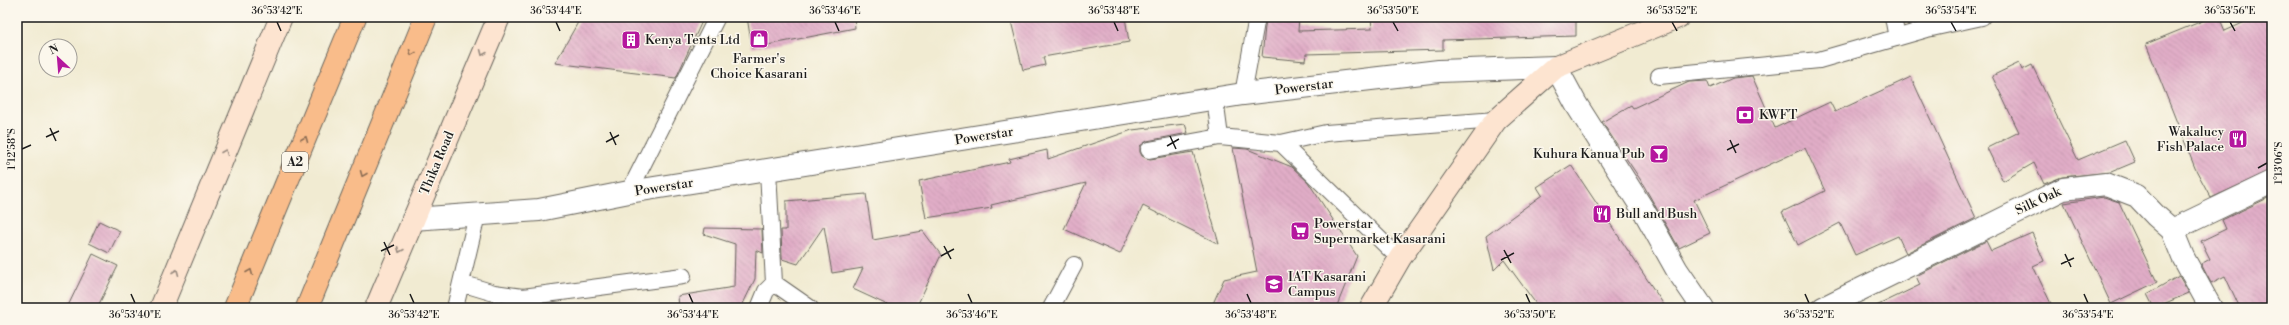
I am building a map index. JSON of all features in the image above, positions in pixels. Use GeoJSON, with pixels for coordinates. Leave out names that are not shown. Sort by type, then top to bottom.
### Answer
{"type":"FeatureCollection","features":[{"type":"Feature","properties":{"kind":"highway","name":"A2"},"geometry":{"type":"LineString","coordinates":[[235,308],[355,17]]}},
{"type":"Feature","properties":{"kind":"highway"},"geometry":{"type":"LineString","coordinates":[[307,308],[426,17]]}},
{"type":"Feature","properties":{"kind":"main road"},"geometry":{"type":"LineString","coordinates":[[161,308],[281,17]]}},
{"type":"Feature","properties":{"kind":"main road","name":"Thika Road"},"geometry":{"type":"LineString","coordinates":[[376,308],[499,17]]}},
{"type":"Feature","properties":{"kind":"main road"},"geometry":{"type":"LineString","coordinates":[[1371,308],[1400,259],[1496,120],[1556,67],[1678,17]]}},
{"type":"Feature","properties":{"kind":"street","name":"Powerstar"},"geometry":{"type":"LineString","coordinates":[[413,219],[539,210],[629,192],[1243,94],[1439,71],[1556,67]]}},
{"type":"Feature","properties":{"kind":"street"},"geometry":{"type":"LineString","coordinates":[[1556,67],[1576,104],[1644,211],[1676,270],[1703,308]]}},
{"type":"Feature","properties":{"kind":"street"},"geometry":{"type":"LineString","coordinates":[[2211,308],[2183,257],[2172,230],[2272,182]]}},
{"type":"Feature","properties":{"kind":"street","name":"Silk Oak"},"geometry":{"type":"LineString","coordinates":[[1822,308],[2063,189],[2106,184],[2137,196],[2172,230]]}},
{"type":"Feature","properties":{"kind":"lane"},"geometry":{"type":"LineString","coordinates":[[629,192],[717,17]]}},
{"type":"Feature","properties":{"kind":"lane"},"geometry":{"type":"LineString","coordinates":[[1243,94],[1257,17]]}},
{"type":"Feature","properties":{"kind":"lane"},"geometry":{"type":"LineString","coordinates":[[1893,17],[1897,38]]}},
{"type":"Feature","properties":{"kind":"lane"},"geometry":{"type":"LineString","coordinates":[[1659,76],[1819,60],[1897,38],[1982,17]]}},
{"type":"Feature","properties":{"kind":"lane"},"geometry":{"type":"LineString","coordinates":[[1215,99],[1220,137]]}},
{"type":"Feature","properties":{"kind":"lane"},"geometry":{"type":"LineString","coordinates":[[1149,150],[1220,137],[1281,143],[1326,133],[1496,120]]}},
{"type":"Feature","properties":{"kind":"lane"},"geometry":{"type":"LineString","coordinates":[[1281,143],[1400,259]]}},
{"type":"Feature","properties":{"kind":"lane"},"geometry":{"type":"LineString","coordinates":[[768,171],[774,284]]}},
{"type":"Feature","properties":{"kind":"lane"},"geometry":{"type":"LineString","coordinates":[[455,308],[477,215]]}},
{"type":"Feature","properties":{"kind":"lane"},"geometry":{"type":"LineString","coordinates":[[1051,308],[1074,265]]}},
{"type":"Feature","properties":{"kind":"lane"},"geometry":{"type":"LineString","coordinates":[[461,283],[494,293],[523,296],[683,276]]}},
{"type":"Feature","properties":{"kind":"lane"},"geometry":{"type":"LineString","coordinates":[[759,308],[766,291],[774,284]]}},
{"type":"Feature","properties":{"kind":"lane"},"geometry":{"type":"LineString","coordinates":[[774,284],[810,308]]}},
{"type":"Feature","properties":{"kind":"building","name":"Kenya Tents Ltd"},"geometry":{"type":"Polygon","coordinates":[[[581,17],[704,17],[676,78],[555,63],[581,17]]]}},
{"type":"Feature","properties":{"kind":"building"},"geometry":{"type":"Polygon","coordinates":[[[747,17],[854,17],[855,28],[752,48],[747,17]]]}},
{"type":"Feature","properties":{"kind":"building"},"geometry":{"type":"Polygon","coordinates":[[[1010,17],[1125,17],[1129,42],[1043,57],[1045,65],[1023,70],[1010,17]]]}},
{"type":"Feature","properties":{"kind":"building"},"geometry":{"type":"Polygon","coordinates":[[[1266,17],[1299,17],[1298,31],[1372,29],[1371,17],[1397,17],[1397,19],[1442,17],[1576,17],[1576,36],[1443,40],[1443,50],[1306,54],[1305,61],[1262,57],[1266,17]]]}},
{"type":"Feature","properties":{"kind":"building"},"geometry":{"type":"Polygon","coordinates":[[[2212,17],[2219,17],[2225,31],[2256,17],[2272,17],[2272,170],[2211,198],[2195,168],[2146,44],[2212,17]]]}},
{"type":"Feature","properties":{"kind":"building"},"geometry":{"type":"Polygon","coordinates":[[[2019,63],[2022,70],[2032,65],[2078,160],[2125,140],[2135,162],[2111,172],[2062,177],[2044,184],[2034,163],[2003,181],[1987,148],[2019,132],[1992,76],[2019,63]]]}},
{"type":"Feature","properties":{"kind":"building"},"geometry":{"type":"Polygon","coordinates":[[[1752,76],[1775,128],[1830,102],[1835,112],[1911,77],[1976,218],[1906,253],[1898,236],[1855,255],[1840,223],[1798,245],[1782,212],[1825,191],[1805,148],[1694,200],[1710,233],[1679,248],[1640,179],[1602,122],[1631,105],[1633,108],[1689,82],[1707,81],[1710,88],[1733,78],[1752,76]]]}},
{"type":"Feature","properties":{"kind":"building"},"geometry":{"type":"Polygon","coordinates":[[[1185,124],[1188,133],[1147,141],[1140,146],[1140,152],[1142,156],[1150,159],[1193,152],[1219,244],[1143,206],[1120,254],[1064,229],[1086,183],[991,205],[992,208],[926,218],[919,181],[1010,162],[1009,159],[1047,150],[1048,159],[1132,130],[1185,124]]]}},
{"type":"Feature","properties":{"kind":"building"},"geometry":{"type":"Polygon","coordinates":[[[1233,148],[1247,149],[1292,167],[1308,182],[1357,256],[1336,308],[1211,308],[1224,279],[1257,272],[1233,148]]]}},
{"type":"Feature","properties":{"kind":"building"},"geometry":{"type":"Polygon","coordinates":[[[1571,165],[1666,308],[1539,308],[1504,260],[1494,270],[1486,236],[1542,195],[1537,187],[1571,165]]]}},
{"type":"Feature","properties":{"kind":"building"},"geometry":{"type":"Polygon","coordinates":[[[866,194],[873,240],[923,231],[941,255],[916,308],[894,308],[853,289],[863,268],[832,273],[824,226],[798,264],[782,259],[781,230],[786,230],[786,201],[866,194]]]}},
{"type":"Feature","properties":{"kind":"building"},"geometry":{"type":"Polygon","coordinates":[[[2272,196],[2272,303],[2262,308],[2240,308],[2225,276],[2211,283],[2201,264],[2210,259],[2201,241],[2226,229],[2222,220],[2272,196]]]}},
{"type":"Feature","properties":{"kind":"building"},"geometry":{"type":"Polygon","coordinates":[[[2104,197],[2119,202],[2157,282],[2111,304],[2064,203],[2104,197]]]}},
{"type":"Feature","properties":{"kind":"building"},"geometry":{"type":"Polygon","coordinates":[[[99,221],[120,231],[109,253],[89,243],[99,221]]]}},
{"type":"Feature","properties":{"kind":"building"},"geometry":{"type":"Polygon","coordinates":[[[705,228],[762,229],[763,253],[756,250],[755,279],[741,308],[679,308],[678,296],[734,287],[735,244],[704,234],[705,228]]]}},
{"type":"Feature","properties":{"kind":"building"},"geometry":{"type":"Polygon","coordinates":[[[2032,233],[2044,261],[2033,266],[2053,308],[1872,308],[1920,285],[1916,276],[1986,241],[1991,251],[2032,233]]]}},
{"type":"Feature","properties":{"kind":"building"},"geometry":{"type":"Polygon","coordinates":[[[93,254],[118,266],[97,308],[67,308],[93,254]]]}},
{"type":"Feature","properties":{"kind":"building"},"geometry":{"type":"Polygon","coordinates":[[[2179,276],[2189,293],[2154,308],[2147,294],[2179,276]]]}},
{"type":"Feature","properties":{"kind":"place","name":"Farmer's Choice Kasarani"},"geometry":{"type":"Point","coordinates":[759,39]}},
{"type":"Feature","properties":{"kind":"place","name":"Kenya Tents Ltd"},"geometry":{"type":"Point","coordinates":[631,40]}},
{"type":"Feature","properties":{"kind":"place","name":"KWFT"},"geometry":{"type":"Point","coordinates":[1745,115]}},
{"type":"Feature","properties":{"kind":"place","name":"Wakalucy Fish Palace"},"geometry":{"type":"Point","coordinates":[2238,139]}},
{"type":"Feature","properties":{"kind":"place","name":"Kuhura Kanua Pub"},"geometry":{"type":"Point","coordinates":[1659,154]}},
{"type":"Feature","properties":{"kind":"place","name":"Bull and Bush"},"geometry":{"type":"Point","coordinates":[1602,214]}},
{"type":"Feature","properties":{"kind":"place","name":"Powerstar Supermarket Kasarani"},"geometry":{"type":"Point","coordinates":[1300,231]}},
{"type":"Feature","properties":{"kind":"place","name":"IAT Kasarani Campus"},"geometry":{"type":"Point","coordinates":[1274,284]}}]}
